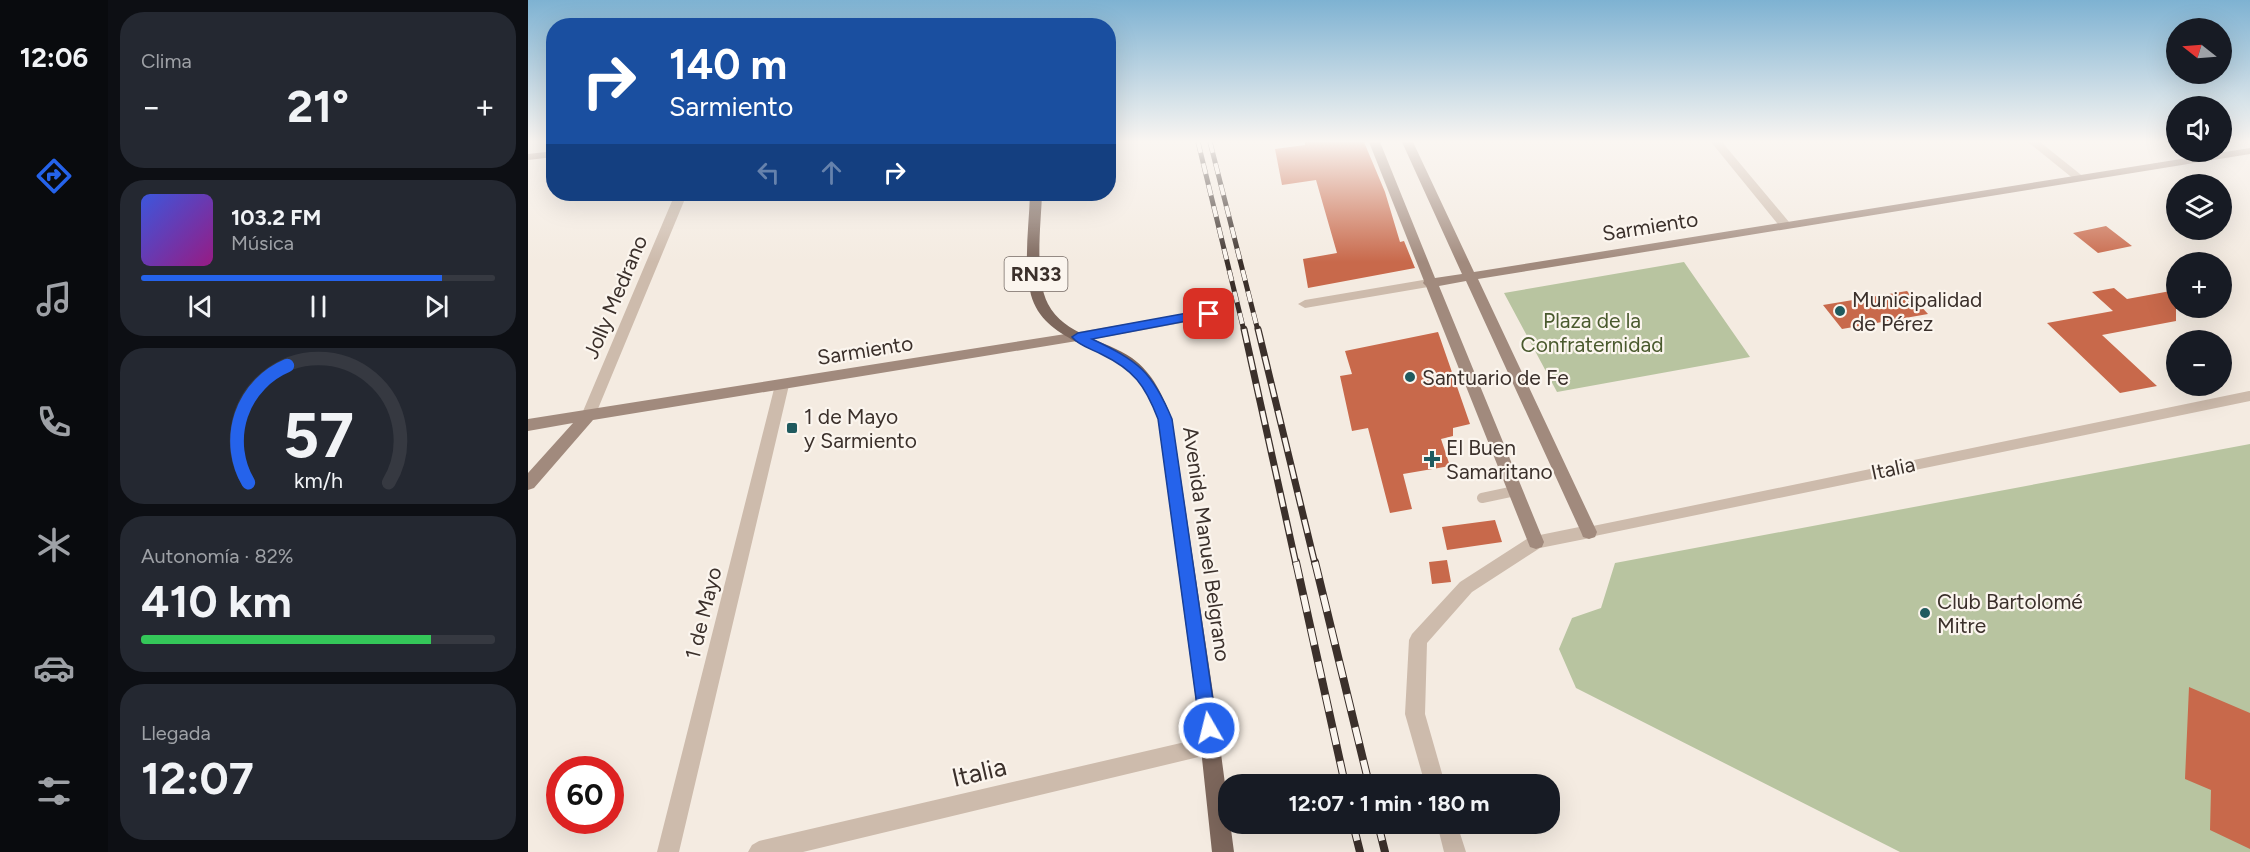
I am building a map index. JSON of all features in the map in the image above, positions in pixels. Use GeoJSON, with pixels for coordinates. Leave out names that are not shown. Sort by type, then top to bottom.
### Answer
{"type":"FeatureCollection","features":[{"type":"Feature","properties":{"kind":"main road","name":"Avenida Manuel Belgrano"},"geometry":{"type":"LineString","coordinates":[[1036,201],[1036,289],[1041,304],[1061,327],[1121,358],[1138,371],[1155,393],[1165,419],[1211,745],[1223,852]]}},
{"type":"Feature","properties":{"kind":"street"},"geometry":{"type":"LineString","coordinates":[[1390,182],[1536,542],[1466,586],[1418,640],[1415,714],[1432,774]]}},
{"type":"Feature","properties":{"kind":"street"},"geometry":{"type":"LineString","coordinates":[[1425,182],[1589,532]]}},
{"type":"Feature","properties":{"kind":"street"},"geometry":{"type":"LineString","coordinates":[[1749,182],[1785,225]]}},
{"type":"Feature","properties":{"kind":"street","name":"Sarmiento"},"geometry":{"type":"LineString","coordinates":[[1305,304],[2055,182]]}},
{"type":"Feature","properties":{"kind":"street","name":"Jolly Medrano"},"geometry":{"type":"LineString","coordinates":[[588,416],[678,201]]}},
{"type":"Feature","properties":{"kind":"street","name":"Sarmiento"},"geometry":{"type":"LineString","coordinates":[[528,425],[1209,314]]}},
{"type":"Feature","properties":{"kind":"street","name":"1 de Mayo"},"geometry":{"type":"LineString","coordinates":[[668,852],[782,385]]}},
{"type":"Feature","properties":{"kind":"street"},"geometry":{"type":"LineString","coordinates":[[528,484],[588,416]]}},
{"type":"Feature","properties":{"kind":"street","name":"Italia"},"geometry":{"type":"LineString","coordinates":[[1536,542],[1589,532]]}},
{"type":"Feature","properties":{"kind":"street","name":"Italia"},"geometry":{"type":"LineString","coordinates":[[759,852],[1211,745]]}},
{"type":"Feature","properties":{"kind":"street"},"geometry":{"type":"LineString","coordinates":[[1450,834],[1455,852]]}},
{"type":"Feature","properties":{"kind":"lane","name":"Italia"},"geometry":{"type":"LineString","coordinates":[[1589,532],[2250,396]]}},
{"type":"Feature","properties":{"kind":"lane"},"geometry":{"type":"LineString","coordinates":[[1482,498],[1515,491]]}},
{"type":"Feature","properties":{"kind":"green space","name":"Plaza de la Confraternidad"},"geometry":{"type":"Polygon","coordinates":[[[1684,262],[1750,357],[1557,392],[1504,293],[1684,262]]]}},
{"type":"Feature","properties":{"kind":"green space","name":"Club Bartolomé Mitre"},"geometry":{"type":"Polygon","coordinates":[[[2250,444],[2250,852],[1900,852],[1576,688],[1559,649],[1572,618],[1601,608],[1615,563],[2250,444]]]}},
{"type":"Feature","properties":{"kind":"building"},"geometry":{"type":"Polygon","coordinates":[[[1281,182],[1304,182],[1282,185],[1281,182]]]}},
{"type":"Feature","properties":{"kind":"building"},"geometry":{"type":"Polygon","coordinates":[[[1317,182],[1381,182],[1400,242],[1404,241],[1415,268],[1308,288],[1303,259],[1337,253],[1317,182]]]}},
{"type":"Feature","properties":{"kind":"building"},"geometry":{"type":"Polygon","coordinates":[[[2106,226],[2132,246],[2098,253],[2073,233],[2106,226]]]}},
{"type":"Feature","properties":{"kind":"building"},"geometry":{"type":"Polygon","coordinates":[[[2114,288],[2127,299],[2166,292],[2166,318],[2176,318],[2176,321],[2102,335],[2157,386],[2120,393],[2047,323],[2113,311],[2092,292],[2114,288]]]}},
{"type":"Feature","properties":{"kind":"building"},"geometry":{"type":"Polygon","coordinates":[[[1907,291],[1928,314],[1842,329],[1823,305],[1907,291]]]}},
{"type":"Feature","properties":{"kind":"building"},"geometry":{"type":"Polygon","coordinates":[[[1438,332],[1470,424],[1453,428],[1453,436],[1441,439],[1450,466],[1403,474],[1412,509],[1390,513],[1368,428],[1352,431],[1340,376],[1352,374],[1345,351],[1438,332]]]}},
{"type":"Feature","properties":{"kind":"building"},"geometry":{"type":"Polygon","coordinates":[[[1495,520],[1502,542],[1447,550],[1442,527],[1495,520]]]}},
{"type":"Feature","properties":{"kind":"building"},"geometry":{"type":"Polygon","coordinates":[[[1447,560],[1451,582],[1432,584],[1429,562],[1447,560]]]}},
{"type":"Feature","properties":{"kind":"building"},"geometry":{"type":"Polygon","coordinates":[[[2189,687],[2250,713],[2250,849],[2210,830],[2211,790],[2185,779],[2189,687]]]}},
{"type":"Feature","properties":{"kind":"railway"},"geometry":{"type":"LineString","coordinates":[[1208,182],[1244,331]]}},
{"type":"Feature","properties":{"kind":"railway"},"geometry":{"type":"LineString","coordinates":[[1220,182],[1258,331]]}},
{"type":"Feature","properties":{"kind":"railway"},"geometry":{"type":"LineString","coordinates":[[1244,329],[1296,564]]}},
{"type":"Feature","properties":{"kind":"railway"},"geometry":{"type":"LineString","coordinates":[[1258,329],[1315,564]]}},
{"type":"Feature","properties":{"kind":"railway"},"geometry":{"type":"LineString","coordinates":[[1296,562],[1343,774]]}},
{"type":"Feature","properties":{"kind":"railway"},"geometry":{"type":"LineString","coordinates":[[1315,562],[1367,774]]}},
{"type":"Feature","properties":{"kind":"railway"},"geometry":{"type":"LineString","coordinates":[[1356,834],[1360,852]]}},
{"type":"Feature","properties":{"kind":"railway"},"geometry":{"type":"LineString","coordinates":[[1380,834],[1385,852]]}},
{"type":"Feature","properties":{"kind":"place","name":"Municipalidad de Pérez"},"geometry":{"type":"Point","coordinates":[1840,311]}},
{"type":"Feature","properties":{"kind":"place","name":"Santuario de Fe"},"geometry":{"type":"Point","coordinates":[1410,377]}},
{"type":"Feature","properties":{"kind":"place","name":"1 de Mayo y Sarmiento"},"geometry":{"type":"Point","coordinates":[792,428]}},
{"type":"Feature","properties":{"kind":"place","name":"El Buen Samaritano"},"geometry":{"type":"Point","coordinates":[1432,459]}},
{"type":"Feature","properties":{"kind":"place","name":"Club Bartolomé Mitre"},"geometry":{"type":"Point","coordinates":[1925,613]}},
{"type":"Feature","properties":{"kind":"route"},"geometry":{"type":"LineString","coordinates":[[1209,314],[1078,337],[1121,358],[1138,371],[1155,393],[1165,419],[1209,728]]}}]}
